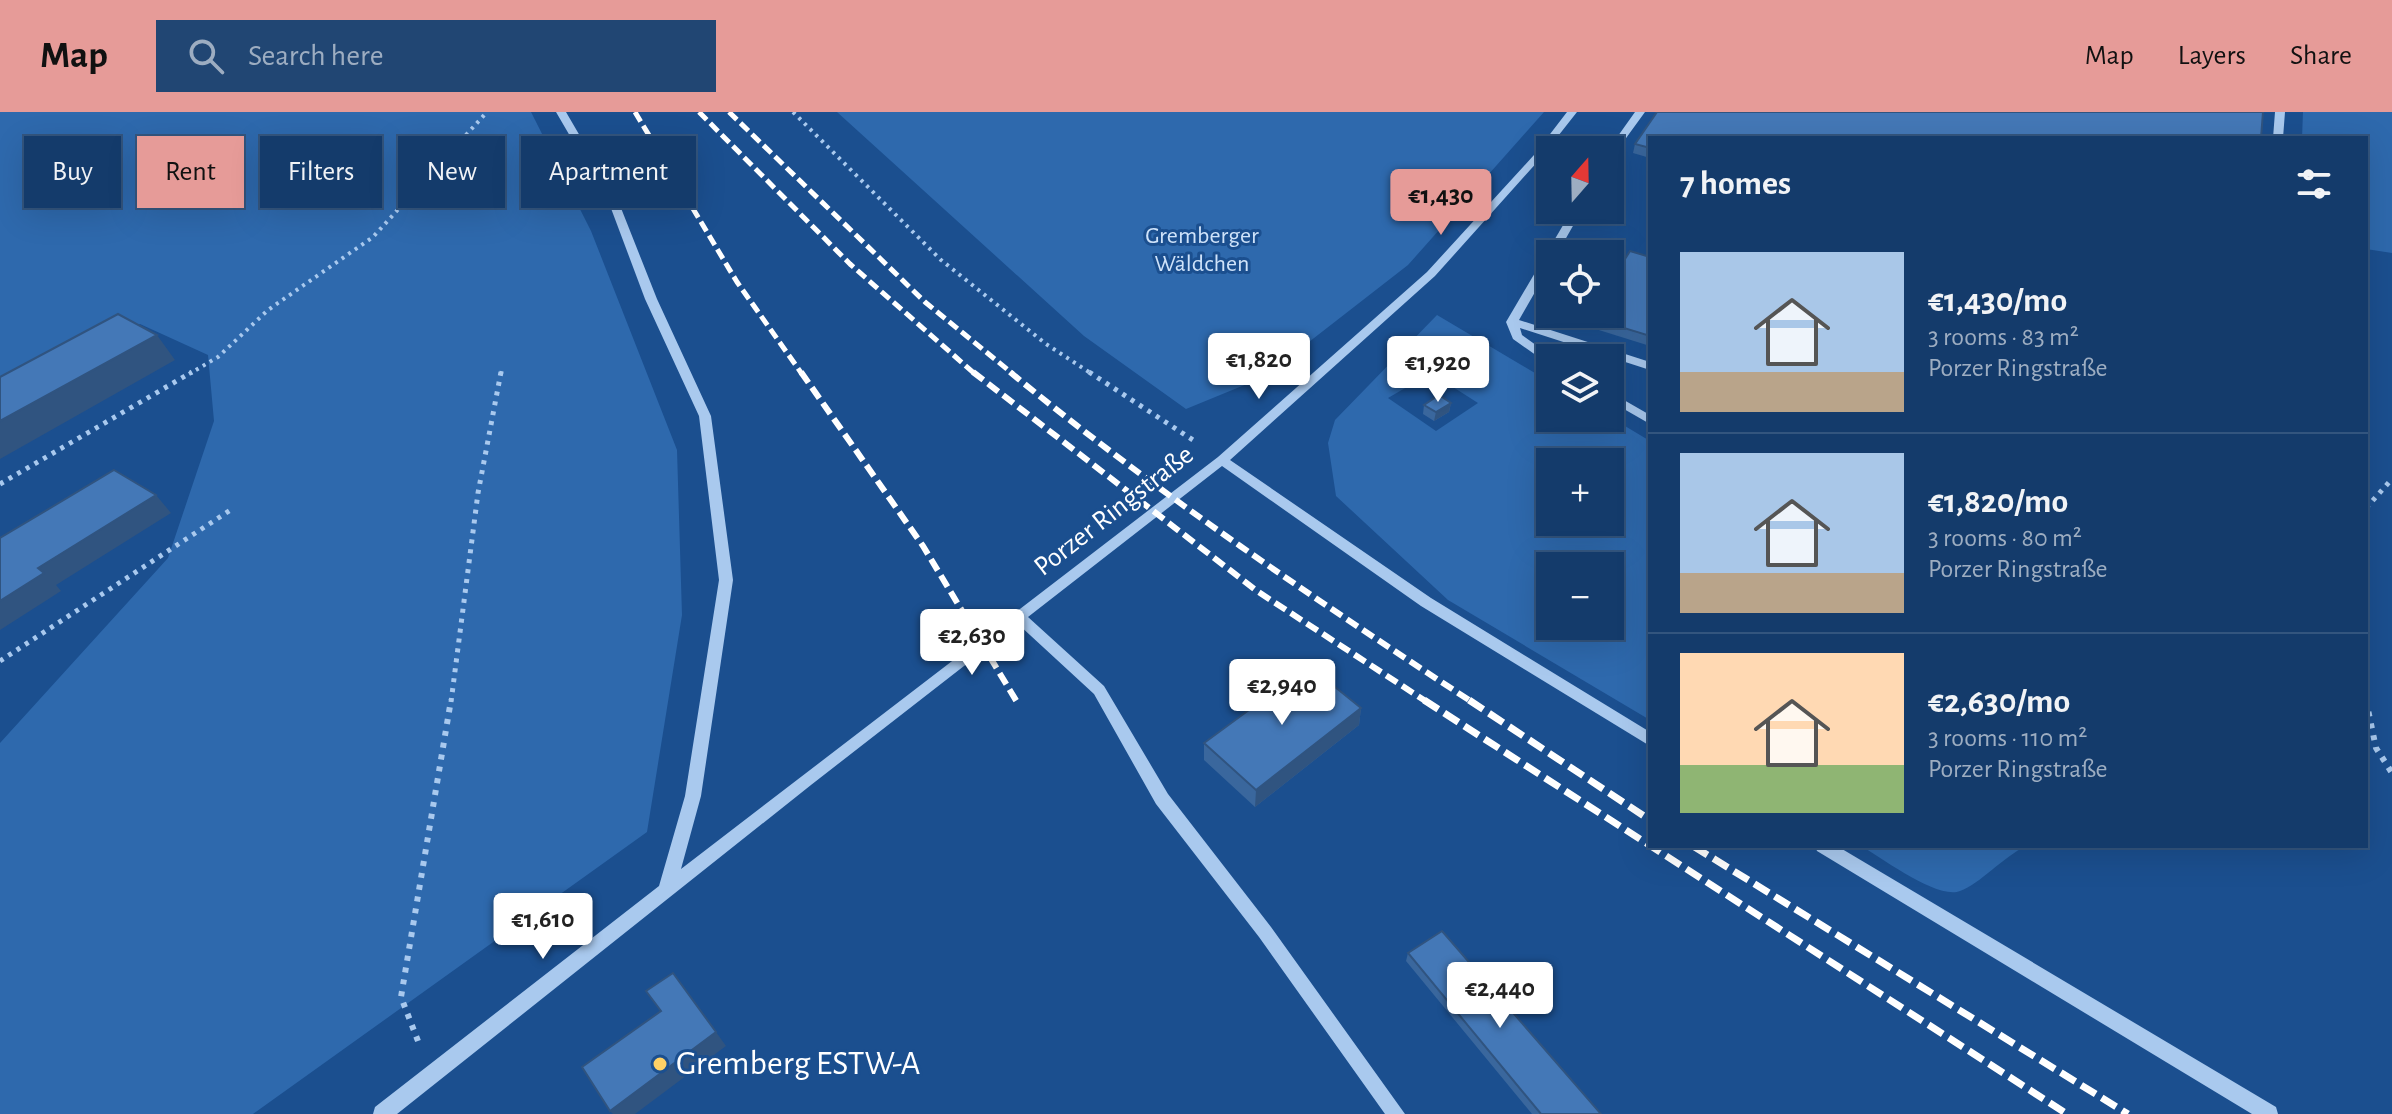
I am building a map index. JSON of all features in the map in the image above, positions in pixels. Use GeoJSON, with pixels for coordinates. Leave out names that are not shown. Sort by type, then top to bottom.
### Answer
{"type":"FeatureCollection","features":[{"type":"Feature","properties":{"kind":"street"},"geometry":{"type":"LineString","coordinates":[[561,112],[614,203],[651,299],[705,416],[726,580],[693,796],[667,889]]}},
{"type":"Feature","properties":{"kind":"street","name":"Porzer Ringstraße"},"geometry":{"type":"LineString","coordinates":[[382,1114],[667,889],[1222,460],[1431,274],[1537,157],[1572,112]]}},
{"type":"Feature","properties":{"kind":"street"},"geometry":{"type":"LineString","coordinates":[[1623,136],[1640,112]]}},
{"type":"Feature","properties":{"kind":"street"},"geometry":{"type":"LineString","coordinates":[[2278,136],[2280,112]]}},
{"type":"Feature","properties":{"kind":"street"},"geometry":{"type":"LineString","coordinates":[[1536,281],[1512,322],[1517,337],[1536,351]]}},
{"type":"Feature","properties":{"kind":"street"},"geometry":{"type":"LineString","coordinates":[[1512,322],[1648,365]]}},
{"type":"Feature","properties":{"kind":"street"},"geometry":{"type":"LineString","coordinates":[[1624,404],[1648,419]]}},
{"type":"Feature","properties":{"kind":"street"},"geometry":{"type":"LineString","coordinates":[[1222,460],[1426,602],[1648,739]]}},
{"type":"Feature","properties":{"kind":"street"},"geometry":{"type":"LineString","coordinates":[[1019,617],[1099,690],[1162,799],[1265,932],[1396,1114]]}},
{"type":"Feature","properties":{"kind":"street"},"geometry":{"type":"LineString","coordinates":[[1826,848],[2269,1114]]}},
{"type":"Feature","properties":{"kind":"path"},"geometry":{"type":"LineString","coordinates":[[0,484],[218,357],[268,310],[373,237],[487,112]]}},
{"type":"Feature","properties":{"kind":"path"},"geometry":{"type":"LineString","coordinates":[[793,112],[941,260],[1046,344],[1222,460]]}},
{"type":"Feature","properties":{"kind":"path"},"geometry":{"type":"LineString","coordinates":[[430,1076],[401,997],[462,635],[478,493],[502,369]]}},
{"type":"Feature","properties":{"kind":"path"},"geometry":{"type":"LineString","coordinates":[[2368,506],[2392,479]]}},
{"type":"Feature","properties":{"kind":"path"},"geometry":{"type":"LineString","coordinates":[[0,661],[232,509]]}},
{"type":"Feature","properties":{"kind":"path"},"geometry":{"type":"LineString","coordinates":[[2368,708],[2376,748],[2392,773]]}},
{"type":"Feature","properties":{"kind":"green space"},"geometry":{"type":"Polygon","coordinates":[[[0,112],[531,112],[543,136],[521,136],[521,208],[579,208],[677,450],[682,615],[647,832],[253,1114],[0,1114],[0,743],[168,558],[214,421],[208,355],[140,324],[0,392],[0,112]]]}},
{"type":"Feature","properties":{"kind":"green space","name":"Gremberger Wäldchen"},"geometry":{"type":"Polygon","coordinates":[[[837,112],[1544,112],[1408,265],[1264,377],[1186,409],[1084,336],[837,112]]]}},
{"type":"Feature","properties":{"kind":"green space"},"geometry":{"type":"Polygon","coordinates":[[[2303,112],[2392,112],[2392,253],[2368,249],[2368,136],[2302,136],[2303,112]]]}},
{"type":"Feature","properties":{"kind":"green space"},"geometry":{"type":"Polygon","coordinates":[[[1437,315],[1536,374],[1536,432],[1624,432],[1624,425],[1648,440],[1648,719],[1448,600],[1336,496],[1328,443],[1335,420],[1437,315]],[[1431,373],[1388,398],[1436,431],[1478,403],[1431,373]]]}},
{"type":"Feature","properties":{"kind":"green space"},"geometry":{"type":"Polygon","coordinates":[[[1864,848],[2023,848],[1960,891],[1938,889],[1864,848]]]}},
{"type":"Feature","properties":{"kind":"building"},"geometry":{"type":"Polygon","coordinates":[[[1657,112],[2263,112],[2261,136],[1648,136],[1648,147],[1635,144],[1657,112]]]}},
{"type":"Feature","properties":{"kind":"building"},"geometry":{"type":"Polygon","coordinates":[[[1630,251],[1648,256],[1648,335],[1624,328],[1624,261],[1630,251]]]}},
{"type":"Feature","properties":{"kind":"building"},"geometry":{"type":"Polygon","coordinates":[[[118,314],[157,335],[0,421],[0,377],[118,314]]]}},
{"type":"Feature","properties":{"kind":"building"},"geometry":{"type":"Polygon","coordinates":[[[1439,395],[1451,403],[1436,412],[1424,405],[1439,395]]]}},
{"type":"Feature","properties":{"kind":"building"},"geometry":{"type":"Polygon","coordinates":[[[114,470],[156,495],[38,568],[44,573],[0,601],[0,538],[114,470]]]}},
{"type":"Feature","properties":{"kind":"building"},"geometry":{"type":"Polygon","coordinates":[[[1309,666],[1361,708],[1256,790],[1204,743],[1309,666]]]}},
{"type":"Feature","properties":{"kind":"building"},"geometry":{"type":"Polygon","coordinates":[[[1442,931],[1601,1114],[1541,1114],[1408,953],[1442,931]]]}},
{"type":"Feature","properties":{"kind":"building","name":"Gremberg ESTW-A"},"geometry":{"type":"Polygon","coordinates":[[[673,973],[716,1032],[610,1111],[582,1067],[661,1011],[646,991],[673,973]]]}},
{"type":"Feature","properties":{"kind":"railway"},"geometry":{"type":"LineString","coordinates":[[635,112],[737,282],[802,374]]}},
{"type":"Feature","properties":{"kind":"railway"},"geometry":{"type":"LineString","coordinates":[[699,112],[850,264],[975,374]]}},
{"type":"Feature","properties":{"kind":"railway"},"geometry":{"type":"LineString","coordinates":[[729,112],[925,302],[1013,374]]}},
{"type":"Feature","properties":{"kind":"railway"},"geometry":{"type":"LineString","coordinates":[[801,372],[923,546],[1017,702]]}},
{"type":"Feature","properties":{"kind":"railway"},"geometry":{"type":"LineString","coordinates":[[973,372],[1257,591],[1427,702]]}},
{"type":"Feature","properties":{"kind":"railway"},"geometry":{"type":"LineString","coordinates":[[1010,372],[1122,460],[1236,543],[1472,702]]}},
{"type":"Feature","properties":{"kind":"railway"},"geometry":{"type":"LineString","coordinates":[[1424,700],[1648,844]]}},
{"type":"Feature","properties":{"kind":"railway"},"geometry":{"type":"LineString","coordinates":[[1469,700],[1648,819]]}},
{"type":"Feature","properties":{"kind":"railway"},"geometry":{"type":"LineString","coordinates":[[1654,848],[2067,1114]]}},
{"type":"Feature","properties":{"kind":"railway"},"geometry":{"type":"LineString","coordinates":[[1696,848],[2128,1114]]}},
{"type":"Feature","properties":{"kind":"place","name":"Gremberg ESTW-A"},"geometry":{"type":"Point","coordinates":[660,1064]}}]}
